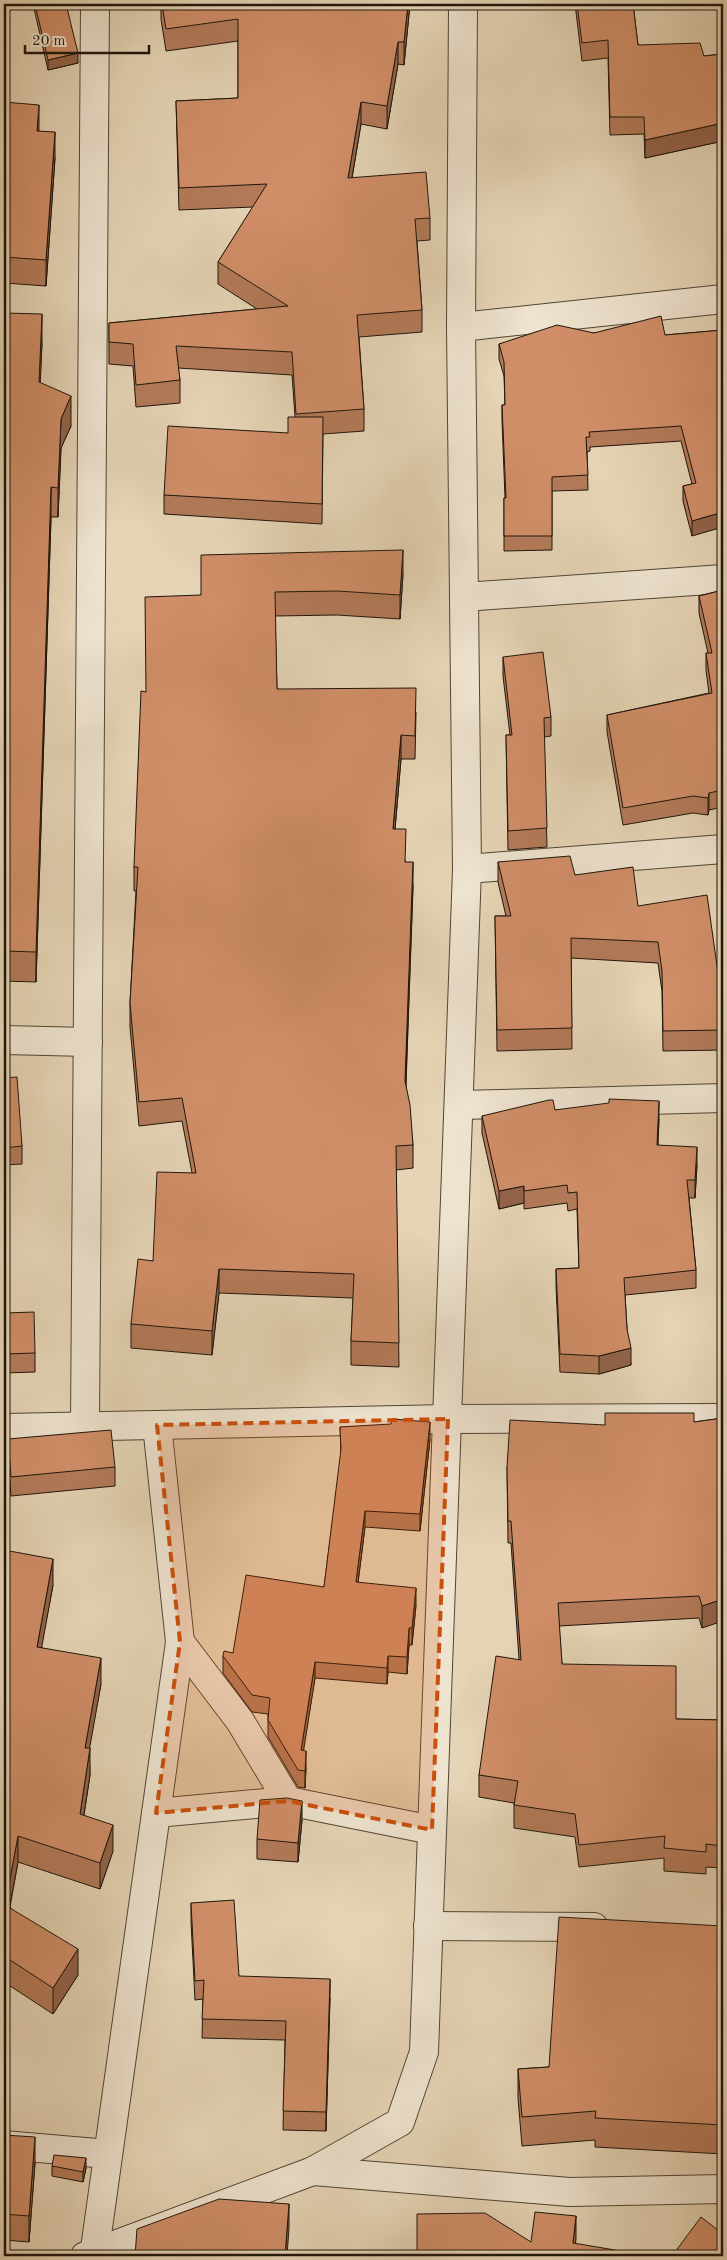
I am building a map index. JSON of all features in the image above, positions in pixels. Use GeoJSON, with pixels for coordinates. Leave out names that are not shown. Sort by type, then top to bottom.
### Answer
{"type":"FeatureCollection","features":[{"type":"Feature","properties":{"kind":"street"},"geometry":{"type":"LineString","coordinates":[[85,1426],[96,4]]}},
{"type":"Feature","properties":{"kind":"street"},"geometry":{"type":"LineString","coordinates":[[91,2255],[313,2171],[400,2122],[424,2052],[467,869],[462,327],[463,4]]}},
{"type":"Feature","properties":{"kind":"street"},"geometry":{"type":"LineString","coordinates":[[462,327],[723,299]]}},
{"type":"Feature","properties":{"kind":"street"},"geometry":{"type":"LineString","coordinates":[[464,597],[723,579]]}},
{"type":"Feature","properties":{"kind":"street"},"geometry":{"type":"LineString","coordinates":[[467,869],[723,849]]}},
{"type":"Feature","properties":{"kind":"street"},"geometry":{"type":"LineString","coordinates":[[4,1040],[88,1042]]}},
{"type":"Feature","properties":{"kind":"street"},"geometry":{"type":"LineString","coordinates":[[459,1105],[723,1098]]}},
{"type":"Feature","properties":{"kind":"street"},"geometry":{"type":"LineString","coordinates":[[4,1428],[448,1419],[723,1418]]}},
{"type":"Feature","properties":{"kind":"street"},"geometry":{"type":"LineString","coordinates":[[91,2255],[108,2154],[180,1642],[156,1425]]}},
{"type":"Feature","properties":{"kind":"street"},"geometry":{"type":"LineString","coordinates":[[180,1642],[240,1722],[288,1801]]}},
{"type":"Feature","properties":{"kind":"street"},"geometry":{"type":"LineString","coordinates":[[156,1813],[288,1801],[432,1830]]}},
{"type":"Feature","properties":{"kind":"street"},"geometry":{"type":"LineString","coordinates":[[428,1926],[615,1927]]}},
{"type":"Feature","properties":{"kind":"street"},"geometry":{"type":"LineString","coordinates":[[4,2145],[108,2154]]}},
{"type":"Feature","properties":{"kind":"street"},"geometry":{"type":"LineString","coordinates":[[313,2171],[570,2192],[723,2189]]}},
{"type":"Feature","properties":{"kind":"highlighted area"},"geometry":{"type":"Polygon","coordinates":[[[448,1419],[432,1830],[288,1801],[156,1813],[180,1642],[157,1425],[448,1419]]]}},
{"type":"Feature","properties":{"kind":"building"},"geometry":{"type":"Polygon","coordinates":[[[35,4],[66,4],[78,53],[48,60],[35,4]]]}},
{"type":"Feature","properties":{"kind":"building"},"geometry":{"type":"Polygon","coordinates":[[[162,4],[408,4],[404,42],[398,42],[387,106],[361,102],[348,178],[426,172],[430,218],[415,219],[422,310],[357,315],[364,409],[296,414],[292,352],[176,346],[180,380],[136,385],[133,344],[109,342],[109,323],[288,306],[218,262],[267,184],[179,188],[176,101],[238,98],[238,19],[166,29],[162,4]]]}},
{"type":"Feature","properties":{"kind":"building"},"geometry":{"type":"Polygon","coordinates":[[[577,4],[633,4],[638,45],[700,43],[704,56],[723,54],[723,123],[645,140],[644,117],[610,117],[608,40],[582,43],[577,4]]]}},
{"type":"Feature","properties":{"kind":"building"},"geometry":{"type":"Polygon","coordinates":[[[4,15],[8,29],[4,30],[4,15]]]}},
{"type":"Feature","properties":{"kind":"building"},"geometry":{"type":"Polygon","coordinates":[[[4,102],[39,105],[37,131],[55,132],[46,260],[4,257],[4,102]]]}},
{"type":"Feature","properties":{"kind":"building"},"geometry":{"type":"Polygon","coordinates":[[[4,313],[42,314],[39,382],[71,396],[61,419],[58,488],[51,487],[36,952],[4,951],[4,313]]]}},
{"type":"Feature","properties":{"kind":"building"},"geometry":{"type":"Polygon","coordinates":[[[661,316],[665,335],[723,330],[723,512],[692,521],[683,486],[696,483],[681,426],[589,432],[590,437],[586,437],[588,475],[552,477],[552,536],[504,536],[504,498],[506,498],[502,405],[505,405],[504,362],[499,344],[557,325],[594,333],[661,316]]]}},
{"type":"Feature","properties":{"kind":"building"},"geometry":{"type":"Polygon","coordinates":[[[288,417],[323,417],[322,504],[164,495],[168,426],[288,433],[288,417]]]}},
{"type":"Feature","properties":{"kind":"building"},"geometry":{"type":"Polygon","coordinates":[[[403,550],[400,595],[337,591],[275,592],[277,689],[416,688],[415,736],[401,735],[393,829],[406,829],[405,862],[413,862],[405,1081],[410,1105],[413,1145],[396,1146],[399,1343],[351,1341],[354,1274],[219,1269],[212,1331],[131,1324],[138,1259],[153,1261],[157,1172],[196,1173],[182,1098],[139,1102],[130,1003],[138,867],[134,867],[141,691],[146,692],[145,597],[201,595],[201,555],[403,550]]]}},
{"type":"Feature","properties":{"kind":"building"},"geometry":{"type":"Polygon","coordinates":[[[723,590],[723,790],[709,793],[708,798],[693,796],[623,808],[607,715],[712,693],[706,653],[712,653],[699,596],[723,590]]]}},
{"type":"Feature","properties":{"kind":"building"},"geometry":{"type":"Polygon","coordinates":[[[543,652],[551,717],[544,718],[547,828],[508,831],[506,735],[512,735],[503,657],[543,652]]]}},
{"type":"Feature","properties":{"kind":"building"},"geometry":{"type":"Polygon","coordinates":[[[570,856],[575,875],[633,867],[638,906],[707,895],[723,1008],[723,1030],[663,1031],[662,971],[658,942],[571,938],[572,1028],[497,1030],[495,916],[511,916],[498,862],[570,856]]]}},
{"type":"Feature","properties":{"kind":"building"},"geometry":{"type":"Polygon","coordinates":[[[17,1077],[22,1146],[4,1148],[4,1078],[17,1077]]]}},
{"type":"Feature","properties":{"kind":"building"},"geometry":{"type":"Polygon","coordinates":[[[609,1099],[659,1101],[657,1145],[697,1147],[695,1180],[687,1180],[696,1270],[624,1278],[627,1329],[631,1348],[599,1356],[560,1354],[556,1269],[579,1268],[577,1192],[568,1193],[567,1185],[524,1191],[524,1186],[499,1191],[482,1116],[549,1100],[553,1100],[555,1110],[609,1103],[609,1099]]]}},
{"type":"Feature","properties":{"kind":"building"},"geometry":{"type":"Polygon","coordinates":[[[4,1183],[7,1193],[4,1194],[4,1183]]]}},
{"type":"Feature","properties":{"kind":"building"},"geometry":{"type":"Polygon","coordinates":[[[34,1312],[35,1353],[4,1354],[4,1313],[34,1312]]]}},
{"type":"Feature","properties":{"kind":"building"},"geometry":{"type":"Polygon","coordinates":[[[605,1413],[694,1413],[694,1422],[723,1418],[723,1599],[702,1606],[699,1596],[558,1603],[562,1664],[676,1666],[676,1719],[723,1720],[723,1846],[706,1844],[706,1852],[664,1848],[665,1836],[579,1845],[575,1814],[514,1805],[518,1781],[479,1775],[496,1656],[521,1660],[511,1521],[508,1521],[507,1467],[510,1420],[605,1425],[605,1413]]]}},
{"type":"Feature","properties":{"kind":"building"},"geometry":{"type":"Polygon","coordinates":[[[392,1419],[430,1422],[420,1514],[365,1511],[356,1582],[416,1588],[412,1628],[409,1628],[407,1657],[388,1656],[387,1668],[315,1662],[301,1750],[306,1751],[305,1771],[298,1770],[268,1720],[270,1698],[252,1695],[223,1656],[224,1651],[233,1653],[246,1575],[324,1587],[341,1449],[340,1427],[391,1424],[392,1419]]]}},
{"type":"Feature","properties":{"kind":"building"},"geometry":{"type":"Polygon","coordinates":[[[111,1430],[115,1467],[11,1477],[8,1439],[111,1430]]]}},
{"type":"Feature","properties":{"kind":"building"},"geometry":{"type":"Polygon","coordinates":[[[4,1550],[53,1559],[37,1647],[101,1658],[85,1748],[90,1748],[80,1814],[113,1825],[100,1863],[18,1836],[5,1905],[78,1949],[53,1988],[4,1956],[4,1550]]]}},
{"type":"Feature","properties":{"kind":"building"},"geometry":{"type":"Polygon","coordinates":[[[287,1798],[302,1801],[298,1843],[257,1839],[260,1800],[287,1798]]]}},
{"type":"Feature","properties":{"kind":"building"},"geometry":{"type":"Polygon","coordinates":[[[234,1900],[239,1976],[330,1979],[326,2112],[283,2111],[286,2021],[202,2019],[204,1980],[195,1981],[191,1903],[234,1900]]]}},
{"type":"Feature","properties":{"kind":"building"},"geometry":{"type":"Polygon","coordinates":[[[559,1917],[723,1926],[723,2125],[595,2118],[596,2111],[522,2117],[518,2069],[549,2067],[559,1917]]]}},
{"type":"Feature","properties":{"kind":"building"},"geometry":{"type":"Polygon","coordinates":[[[4,2135],[35,2137],[29,2216],[4,2214],[4,2135]]]}},
{"type":"Feature","properties":{"kind":"building"},"geometry":{"type":"Polygon","coordinates":[[[54,2155],[86,2158],[83,2172],[52,2166],[54,2155]]]}},
{"type":"Feature","properties":{"kind":"building"},"geometry":{"type":"Polygon","coordinates":[[[219,2199],[289,2204],[285,2256],[135,2256],[137,2229],[219,2199]]]}},
{"type":"Feature","properties":{"kind":"building"},"geometry":{"type":"Polygon","coordinates":[[[535,2212],[576,2216],[573,2243],[651,2256],[417,2256],[417,2214],[485,2213],[531,2242],[535,2212]]]}},
{"type":"Feature","properties":{"kind":"building"},"geometry":{"type":"Polygon","coordinates":[[[701,2217],[723,2234],[723,2256],[672,2256],[701,2217]]]}}]}
